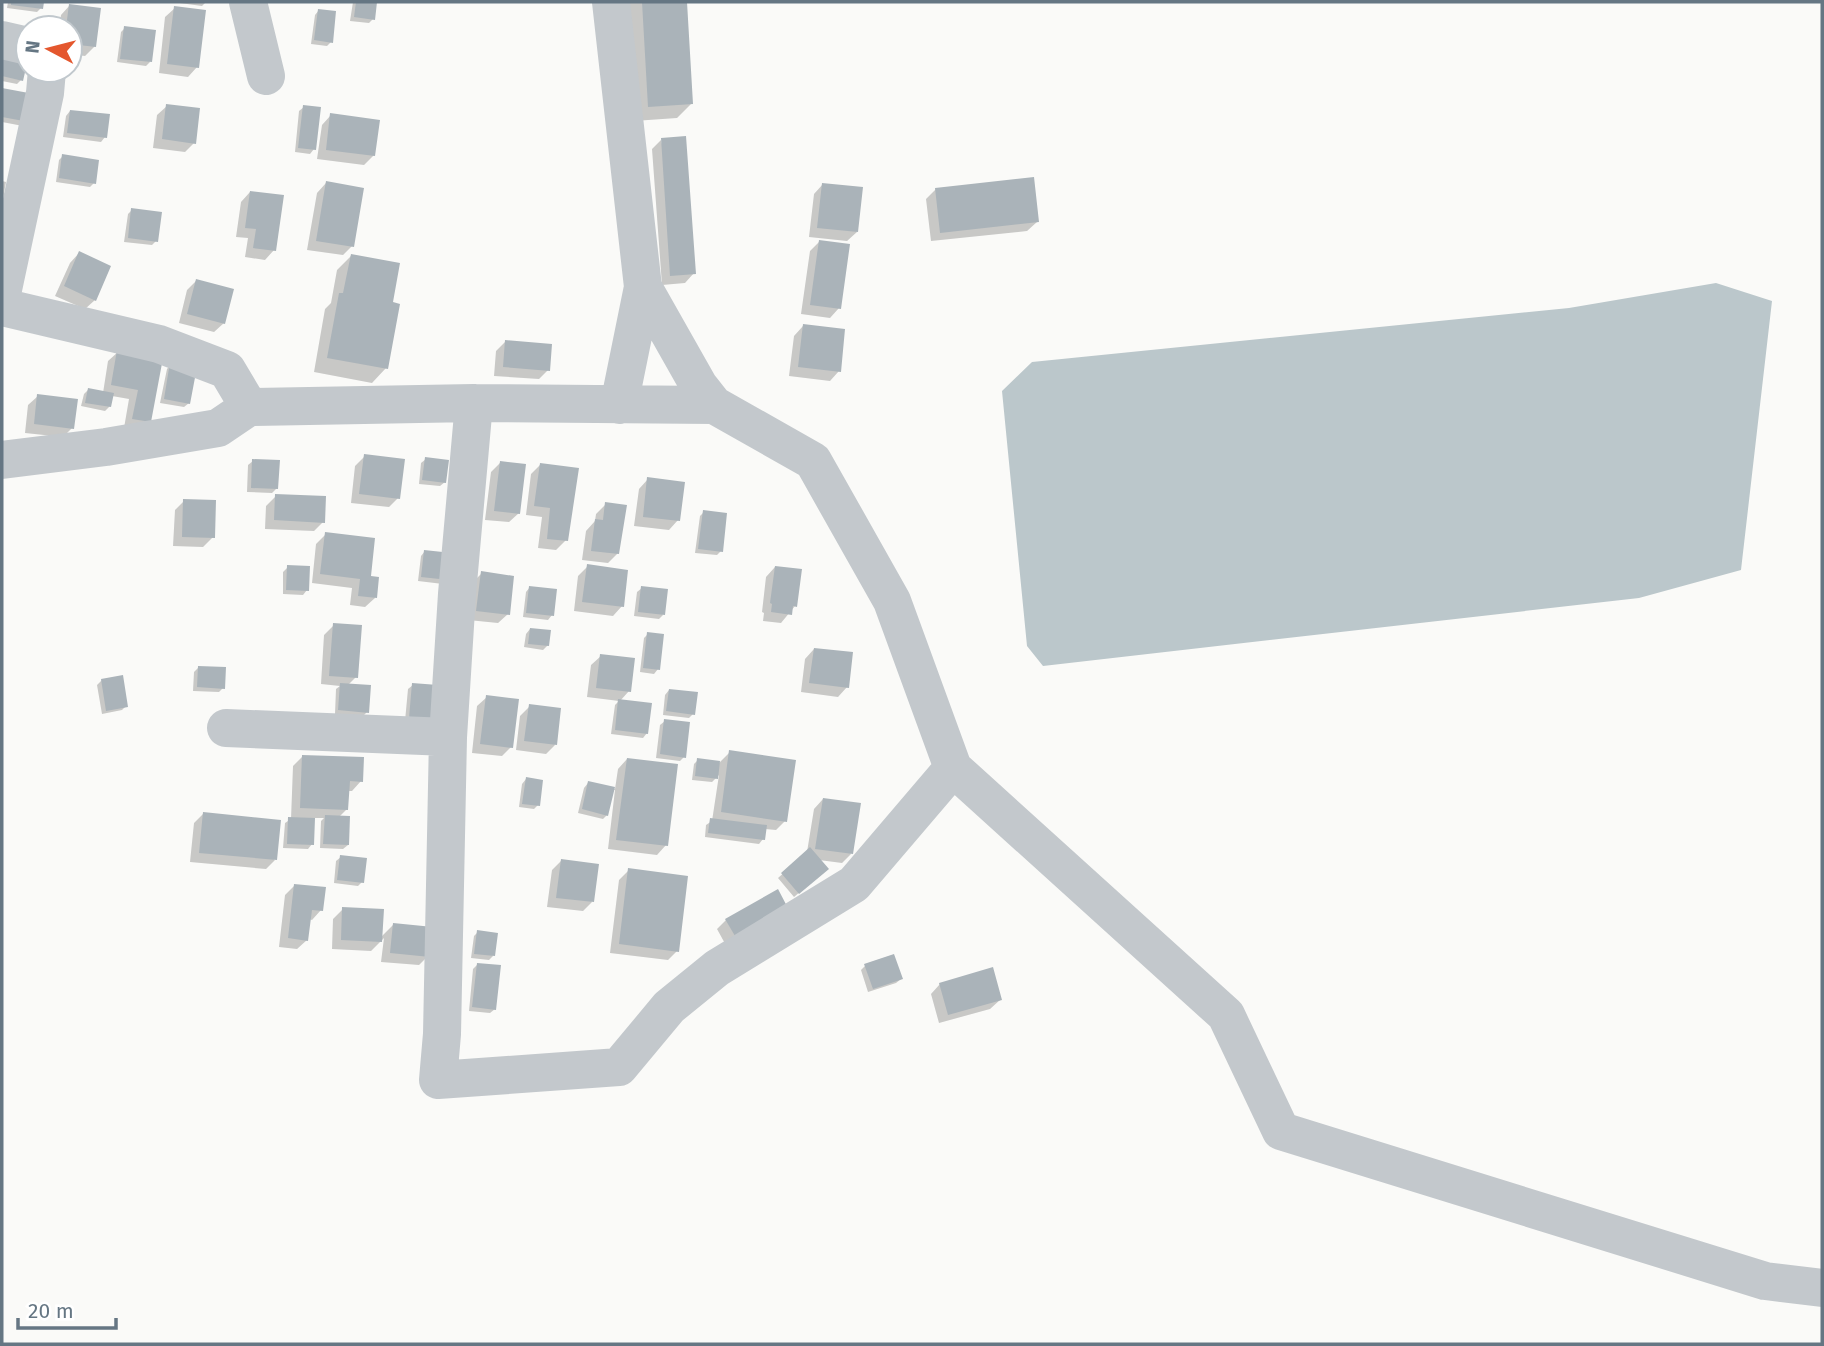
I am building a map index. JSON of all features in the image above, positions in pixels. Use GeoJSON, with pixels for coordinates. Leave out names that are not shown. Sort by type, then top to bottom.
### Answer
{"type":"FeatureCollection","features":[{"type":"Feature","properties":{"kind":"street"},"geometry":{"type":"LineString","coordinates":[[248,2],[266,76]]}},
{"type":"Feature","properties":{"kind":"street"},"geometry":{"type":"LineString","coordinates":[[611,2],[643,287],[619,405]]}},
{"type":"Feature","properties":{"kind":"street"},"geometry":{"type":"LineString","coordinates":[[2,294],[46,84]]}},
{"type":"Feature","properties":{"kind":"street"},"geometry":{"type":"LineString","coordinates":[[643,287],[699,386],[715,405],[813,461],[892,601],[953,768],[1226,1015],[1281,1131],[1765,1281],[1822,1288]]}},
{"type":"Feature","properties":{"kind":"street"},"geometry":{"type":"LineString","coordinates":[[2,307],[159,344],[227,370],[249,407]]}},
{"type":"Feature","properties":{"kind":"street"},"geometry":{"type":"LineString","coordinates":[[2,460],[107,447],[218,428],[249,407],[474,403],[715,405]]}},
{"type":"Feature","properties":{"kind":"street"},"geometry":{"type":"LineString","coordinates":[[474,403],[457,594],[448,737],[442,1034],[438,1080],[618,1067],[669,1007],[717,968],[854,884],[953,768]]}},
{"type":"Feature","properties":{"kind":"street"},"geometry":{"type":"LineString","coordinates":[[226,728],[448,737]]}},
{"type":"Feature","properties":{"kind":"shaded area"},"geometry":{"type":"Polygon","coordinates":[[[1716,283],[1772,301],[1741,570],[1639,598],[1043,666],[1027,646],[1002,391],[1032,362],[1569,308],[1716,283]]]}},
{"type":"Feature","properties":{"kind":"building"},"geometry":{"type":"Polygon","coordinates":[[[11,2],[44,2],[43,9],[11,5],[11,2]]]}},
{"type":"Feature","properties":{"kind":"building"},"geometry":{"type":"Polygon","coordinates":[[[356,2],[377,2],[375,20],[354,17],[356,2]]]}},
{"type":"Feature","properties":{"kind":"building"},"geometry":{"type":"Polygon","coordinates":[[[642,2],[687,2],[693,104],[648,107],[642,2]]]}},
{"type":"Feature","properties":{"kind":"building"},"geometry":{"type":"Polygon","coordinates":[[[69,4],[101,8],[96,47],[84,46],[84,14],[68,14],[69,4]]]}},
{"type":"Feature","properties":{"kind":"building"},"geometry":{"type":"Polygon","coordinates":[[[174,6],[206,10],[199,68],[167,64],[174,6]]]}},
{"type":"Feature","properties":{"kind":"building"},"geometry":{"type":"Polygon","coordinates":[[[318,9],[336,11],[333,43],[314,40],[318,9]]]}},
{"type":"Feature","properties":{"kind":"building"},"geometry":{"type":"Polygon","coordinates":[[[124,26],[156,30],[152,62],[120,59],[124,26]]]}},
{"type":"Feature","properties":{"kind":"building"},"geometry":{"type":"Polygon","coordinates":[[[2,59],[14,59],[14,79],[2,76],[2,59]]]}},
{"type":"Feature","properties":{"kind":"building"},"geometry":{"type":"Polygon","coordinates":[[[2,88],[34,94],[29,122],[2,117],[2,88]]]}},
{"type":"Feature","properties":{"kind":"building"},"geometry":{"type":"Polygon","coordinates":[[[166,104],[200,108],[196,144],[162,139],[166,104]]]}},
{"type":"Feature","properties":{"kind":"building"},"geometry":{"type":"Polygon","coordinates":[[[303,105],[321,107],[316,150],[298,148],[303,105]]]}},
{"type":"Feature","properties":{"kind":"building"},"geometry":{"type":"Polygon","coordinates":[[[70,110],[110,114],[107,138],[67,133],[70,110]]]}},
{"type":"Feature","properties":{"kind":"building"},"geometry":{"type":"Polygon","coordinates":[[[330,113],[380,120],[375,156],[326,150],[330,113]]]}},
{"type":"Feature","properties":{"kind":"building"},"geometry":{"type":"Polygon","coordinates":[[[686,136],[696,274],[670,276],[661,138],[686,136]]]}},
{"type":"Feature","properties":{"kind":"building"},"geometry":{"type":"Polygon","coordinates":[[[62,154],[99,160],[96,184],[59,178],[62,154]]]}},
{"type":"Feature","properties":{"kind":"building"},"geometry":{"type":"Polygon","coordinates":[[[1034,177],[1039,222],[940,233],[935,188],[1034,177]]]}},
{"type":"Feature","properties":{"kind":"building"},"geometry":{"type":"Polygon","coordinates":[[[326,181],[364,188],[354,247],[316,241],[326,181]]]}},
{"type":"Feature","properties":{"kind":"building"},"geometry":{"type":"Polygon","coordinates":[[[822,183],[863,187],[858,232],[817,228],[822,183]]]}},
{"type":"Feature","properties":{"kind":"building"},"geometry":{"type":"Polygon","coordinates":[[[250,191],[284,195],[276,251],[253,248],[256,229],[245,228],[250,191]]]}},
{"type":"Feature","properties":{"kind":"building"},"geometry":{"type":"Polygon","coordinates":[[[131,208],[162,212],[158,242],[128,238],[131,208]]]}},
{"type":"Feature","properties":{"kind":"building"},"geometry":{"type":"Polygon","coordinates":[[[819,240],[850,244],[841,309],[810,305],[819,240]]]}},
{"type":"Feature","properties":{"kind":"building"},"geometry":{"type":"Polygon","coordinates":[[[79,251],[111,266],[96,301],[64,286],[79,251]]]}},
{"type":"Feature","properties":{"kind":"building"},"geometry":{"type":"Polygon","coordinates":[[[351,254],[400,263],[393,302],[400,304],[388,369],[327,358],[339,293],[343,293],[351,254]]]}},
{"type":"Feature","properties":{"kind":"building"},"geometry":{"type":"Polygon","coordinates":[[[196,279],[234,289],[225,324],[187,314],[196,279]]]}},
{"type":"Feature","properties":{"kind":"building"},"geometry":{"type":"Polygon","coordinates":[[[803,324],[845,329],[841,372],[798,367],[803,324]]]}},
{"type":"Feature","properties":{"kind":"building"},"geometry":{"type":"Polygon","coordinates":[[[505,340],[552,344],[550,371],[503,367],[505,340]]]}},
{"type":"Feature","properties":{"kind":"building"},"geometry":{"type":"Polygon","coordinates":[[[117,350],[163,358],[151,422],[132,419],[138,390],[111,385],[117,350]]]}},
{"type":"Feature","properties":{"kind":"building"},"geometry":{"type":"Polygon","coordinates":[[[170,362],[197,367],[190,404],[164,399],[170,362]]]}},
{"type":"Feature","properties":{"kind":"building"},"geometry":{"type":"Polygon","coordinates":[[[88,388],[114,393],[111,407],[85,403],[88,388]]]}},
{"type":"Feature","properties":{"kind":"building"},"geometry":{"type":"Polygon","coordinates":[[[37,394],[78,399],[74,429],[34,424],[37,394]]]}},
{"type":"Feature","properties":{"kind":"building"},"geometry":{"type":"Polygon","coordinates":[[[364,454],[405,459],[400,499],[359,494],[364,454]]]}},
{"type":"Feature","properties":{"kind":"building"},"geometry":{"type":"Polygon","coordinates":[[[425,457],[449,460],[446,483],[422,480],[425,457]]]}},
{"type":"Feature","properties":{"kind":"building"},"geometry":{"type":"Polygon","coordinates":[[[252,459],[280,460],[278,489],[251,488],[252,459]]]}},
{"type":"Feature","properties":{"kind":"building"},"geometry":{"type":"Polygon","coordinates":[[[500,461],[526,464],[520,514],[494,511],[500,461]]]}},
{"type":"Feature","properties":{"kind":"building"},"geometry":{"type":"Polygon","coordinates":[[[540,463],[579,468],[568,541],[547,539],[550,508],[534,506],[540,463]]]}},
{"type":"Feature","properties":{"kind":"building"},"geometry":{"type":"Polygon","coordinates":[[[647,477],[685,482],[680,521],[643,517],[647,477]]]}},
{"type":"Feature","properties":{"kind":"building"},"geometry":{"type":"Polygon","coordinates":[[[275,494],[326,496],[325,523],[274,520],[275,494]]]}},
{"type":"Feature","properties":{"kind":"building"},"geometry":{"type":"Polygon","coordinates":[[[183,499],[216,500],[215,538],[182,537],[183,499]]]}},
{"type":"Feature","properties":{"kind":"building"},"geometry":{"type":"Polygon","coordinates":[[[605,502],[627,505],[619,554],[591,551],[595,519],[603,520],[605,502]]]}},
{"type":"Feature","properties":{"kind":"building"},"geometry":{"type":"Polygon","coordinates":[[[703,510],[727,513],[723,552],[698,549],[703,510]]]}},
{"type":"Feature","properties":{"kind":"building"},"geometry":{"type":"Polygon","coordinates":[[[325,532],[375,538],[371,576],[379,577],[377,598],[358,596],[360,579],[320,574],[325,532]]]}},
{"type":"Feature","properties":{"kind":"building"},"geometry":{"type":"Polygon","coordinates":[[[424,550],[452,553],[449,580],[421,577],[424,550]]]}},
{"type":"Feature","properties":{"kind":"building"},"geometry":{"type":"Polygon","coordinates":[[[587,564],[628,570],[624,607],[582,602],[587,564]]]}},
{"type":"Feature","properties":{"kind":"building"},"geometry":{"type":"Polygon","coordinates":[[[287,565],[310,566],[309,591],[286,590],[287,565]]]}},
{"type":"Feature","properties":{"kind":"building"},"geometry":{"type":"Polygon","coordinates":[[[775,566],[802,569],[797,607],[793,606],[792,615],[771,612],[775,566]]]}},
{"type":"Feature","properties":{"kind":"building"},"geometry":{"type":"Polygon","coordinates":[[[481,571],[514,576],[510,615],[476,611],[481,571]]]}},
{"type":"Feature","properties":{"kind":"building"},"geometry":{"type":"Polygon","coordinates":[[[529,586],[557,589],[554,616],[526,613],[529,586]]]}},
{"type":"Feature","properties":{"kind":"building"},"geometry":{"type":"Polygon","coordinates":[[[641,586],[668,589],[665,615],[638,612],[641,586]]]}},
{"type":"Feature","properties":{"kind":"building"},"geometry":{"type":"Polygon","coordinates":[[[333,623],[362,625],[358,678],[329,676],[333,623]]]}},
{"type":"Feature","properties":{"kind":"building"},"geometry":{"type":"Polygon","coordinates":[[[530,628],[551,630],[549,646],[528,644],[530,628]]]}},
{"type":"Feature","properties":{"kind":"building"},"geometry":{"type":"Polygon","coordinates":[[[647,632],[664,634],[660,670],[643,668],[647,632]]]}},
{"type":"Feature","properties":{"kind":"building"},"geometry":{"type":"Polygon","coordinates":[[[814,648],[853,652],[849,688],[809,683],[814,648]]]}},
{"type":"Feature","properties":{"kind":"building"},"geometry":{"type":"Polygon","coordinates":[[[600,654],[635,658],[631,692],[596,688],[600,654]]]}},
{"type":"Feature","properties":{"kind":"building"},"geometry":{"type":"Polygon","coordinates":[[[198,666],[226,667],[225,689],[197,687],[198,666]]]}},
{"type":"Feature","properties":{"kind":"building"},"geometry":{"type":"Polygon","coordinates":[[[123,675],[128,707],[106,711],[101,679],[123,675]]]}},
{"type":"Feature","properties":{"kind":"building"},"geometry":{"type":"Polygon","coordinates":[[[340,683],[371,685],[369,713],[338,710],[340,683]]]}},
{"type":"Feature","properties":{"kind":"building"},"geometry":{"type":"Polygon","coordinates":[[[412,683],[438,685],[435,720],[409,718],[412,683]]]}},
{"type":"Feature","properties":{"kind":"building"},"geometry":{"type":"Polygon","coordinates":[[[669,689],[698,692],[695,715],[666,711],[669,689]]]}},
{"type":"Feature","properties":{"kind":"building"},"geometry":{"type":"Polygon","coordinates":[[[486,695],[519,699],[513,748],[480,744],[486,695]]]}},
{"type":"Feature","properties":{"kind":"building"},"geometry":{"type":"Polygon","coordinates":[[[618,699],[652,703],[648,734],[615,730],[618,699]]]}},
{"type":"Feature","properties":{"kind":"building"},"geometry":{"type":"Polygon","coordinates":[[[529,704],[561,708],[557,745],[524,741],[529,704]]]}},
{"type":"Feature","properties":{"kind":"building"},"geometry":{"type":"Polygon","coordinates":[[[664,719],[690,722],[686,758],[660,754],[664,719]]]}},
{"type":"Feature","properties":{"kind":"building"},"geometry":{"type":"Polygon","coordinates":[[[729,750],[796,760],[787,822],[721,812],[729,750]]]}},
{"type":"Feature","properties":{"kind":"building"},"geometry":{"type":"Polygon","coordinates":[[[302,755],[364,757],[363,782],[350,781],[348,810],[300,808],[302,755]]]}},
{"type":"Feature","properties":{"kind":"building"},"geometry":{"type":"Polygon","coordinates":[[[627,758],[678,764],[668,846],[616,840],[627,758]]]}},
{"type":"Feature","properties":{"kind":"building"},"geometry":{"type":"Polygon","coordinates":[[[697,758],[720,761],[718,779],[695,776],[697,758]]]}},
{"type":"Feature","properties":{"kind":"building"},"geometry":{"type":"Polygon","coordinates":[[[526,777],[543,780],[540,806],[522,804],[526,777]]]}},
{"type":"Feature","properties":{"kind":"building"},"geometry":{"type":"Polygon","coordinates":[[[588,781],[615,787],[608,816],[582,809],[588,781]]]}},
{"type":"Feature","properties":{"kind":"building"},"geometry":{"type":"Polygon","coordinates":[[[823,798],[861,803],[853,854],[815,849],[823,798]]]}},
{"type":"Feature","properties":{"kind":"building"},"geometry":{"type":"Polygon","coordinates":[[[203,812],[281,820],[277,860],[199,853],[203,812]]]}},
{"type":"Feature","properties":{"kind":"building"},"geometry":{"type":"Polygon","coordinates":[[[325,815],[350,816],[349,845],[323,844],[325,815]]]}},
{"type":"Feature","properties":{"kind":"building"},"geometry":{"type":"Polygon","coordinates":[[[288,817],[315,818],[314,845],[287,844],[288,817]]]}},
{"type":"Feature","properties":{"kind":"building"},"geometry":{"type":"Polygon","coordinates":[[[710,818],[767,825],[765,840],[708,833],[710,818]]]}},
{"type":"Feature","properties":{"kind":"building"},"geometry":{"type":"Polygon","coordinates":[[[810,847],[829,869],[799,894],[781,873],[810,847]]]}},
{"type":"Feature","properties":{"kind":"building"},"geometry":{"type":"Polygon","coordinates":[[[340,855],[367,858],[364,883],[337,880],[340,855]]]}},
{"type":"Feature","properties":{"kind":"building"},"geometry":{"type":"Polygon","coordinates":[[[561,859],[599,864],[594,902],[556,898],[561,859]]]}},
{"type":"Feature","properties":{"kind":"building"},"geometry":{"type":"Polygon","coordinates":[[[628,868],[688,876],[679,952],[619,944],[628,868]]]}},
{"type":"Feature","properties":{"kind":"building"},"geometry":{"type":"Polygon","coordinates":[[[294,884],[326,887],[323,911],[312,910],[308,941],[288,938],[294,884]]]}},
{"type":"Feature","properties":{"kind":"building"},"geometry":{"type":"Polygon","coordinates":[[[778,889],[790,912],[738,941],[725,919],[778,889]]]}},
{"type":"Feature","properties":{"kind":"building"},"geometry":{"type":"Polygon","coordinates":[[[342,907],[384,909],[382,942],[341,940],[342,907]]]}},
{"type":"Feature","properties":{"kind":"building"},"geometry":{"type":"Polygon","coordinates":[[[393,923],[433,927],[430,957],[390,953],[393,923]]]}},
{"type":"Feature","properties":{"kind":"building"},"geometry":{"type":"Polygon","coordinates":[[[477,930],[498,933],[495,956],[474,954],[477,930]]]}},
{"type":"Feature","properties":{"kind":"building"},"geometry":{"type":"Polygon","coordinates":[[[894,954],[903,979],[873,989],[864,964],[894,954]]]}},
{"type":"Feature","properties":{"kind":"building"},"geometry":{"type":"Polygon","coordinates":[[[477,963],[501,965],[496,1010],[472,1007],[477,963]]]}},
{"type":"Feature","properties":{"kind":"building"},"geometry":{"type":"Polygon","coordinates":[[[993,967],[1002,1000],[948,1015],[939,983],[993,967]]]}}]}
